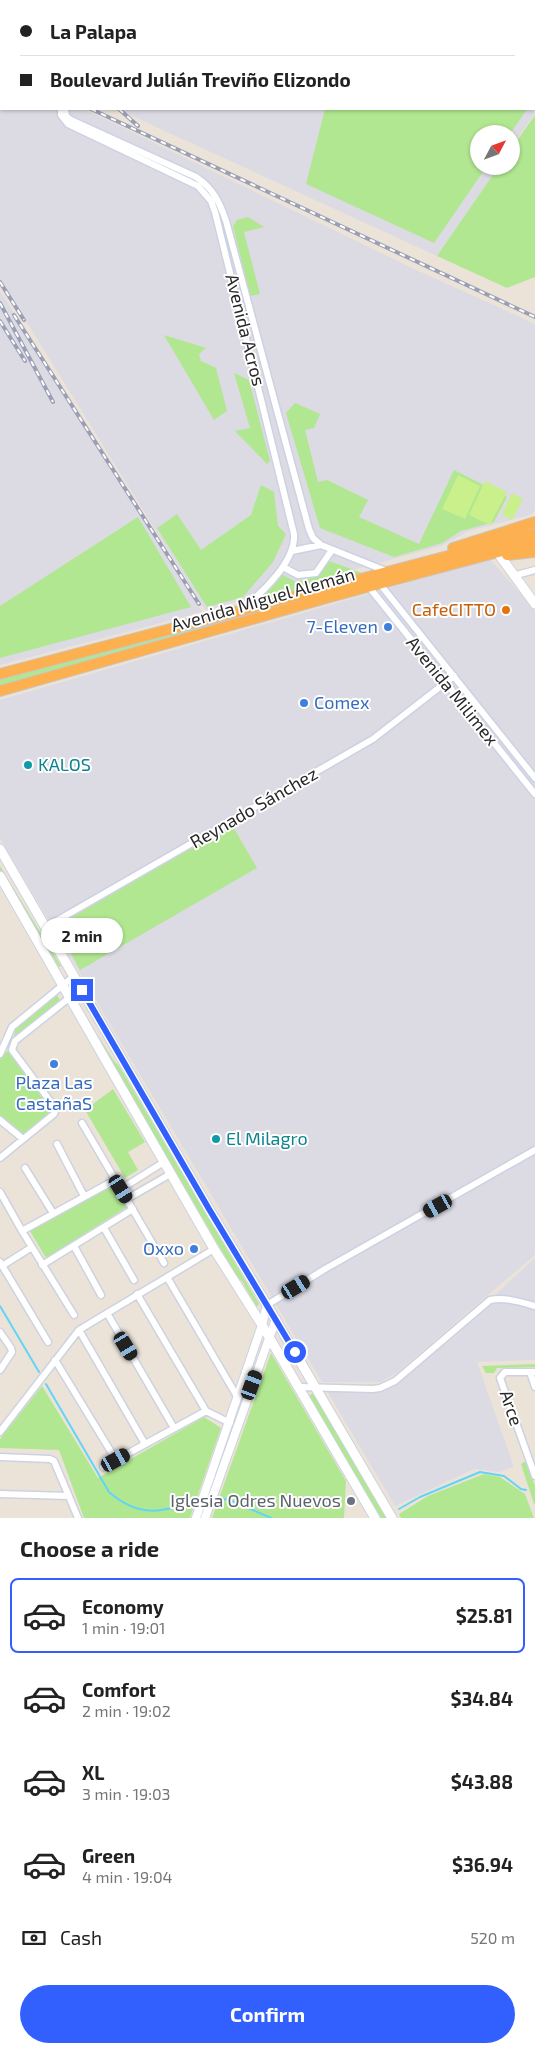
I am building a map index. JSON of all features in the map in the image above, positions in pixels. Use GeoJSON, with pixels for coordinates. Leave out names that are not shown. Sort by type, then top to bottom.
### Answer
{"type":"FeatureCollection","features":[{"type":"Feature","properties":{"kind":"highway"},"geometry":{"type":"LineString","coordinates":[[442,556],[454,547],[535,522]]}},
{"type":"Feature","properties":{"kind":"highway","name":"Avenida Miguel Alemán"},"geometry":{"type":"LineString","coordinates":[[0,674],[535,533]]}},
{"type":"Feature","properties":{"kind":"highway","name":"Avenida Miguel Alemán"},"geometry":{"type":"LineString","coordinates":[[0,691],[535,542]]}},
{"type":"Feature","properties":{"kind":"highway"},"geometry":{"type":"LineString","coordinates":[[486,555],[500,556],[535,552]]}},
{"type":"Feature","properties":{"kind":"main road"},"geometry":{"type":"LineString","coordinates":[[500,556],[535,604]]}},
{"type":"Feature","properties":{"kind":"main road"},"geometry":{"type":"LineString","coordinates":[[0,849],[46,927],[68,981],[69,998],[214,1248],[299,1387],[375,1518]]}},
{"type":"Feature","properties":{"kind":"main road"},"geometry":{"type":"LineString","coordinates":[[0,854],[19,886],[26,893]]}},
{"type":"Feature","properties":{"kind":"main road"},"geometry":{"type":"LineString","coordinates":[[0,876],[40,946],[98,1016],[209,1209],[276,1319],[392,1518]]}},
{"type":"Feature","properties":{"kind":"street","name":"Avenida Acros"},"geometry":{"type":"LineString","coordinates":[[63,112],[68,124],[196,177],[204,182],[216,196],[226,221],[290,460],[313,538],[332,550],[386,571]]}},
{"type":"Feature","properties":{"kind":"street","name":"Avenida Acros"},"geometry":{"type":"LineString","coordinates":[[111,142],[191,181],[211,201],[219,223],[295,543],[283,567],[251,602],[237,612]]}},
{"type":"Feature","properties":{"kind":"street"},"geometry":{"type":"LineString","coordinates":[[277,462],[290,460]]}},
{"type":"Feature","properties":{"kind":"street"},"geometry":{"type":"LineString","coordinates":[[284,492],[298,489]]}},
{"type":"Feature","properties":{"kind":"street"},"geometry":{"type":"LineString","coordinates":[[292,551],[321,544]]}},
{"type":"Feature","properties":{"kind":"street"},"geometry":{"type":"LineString","coordinates":[[283,567],[298,575],[316,573],[332,550]]}},
{"type":"Feature","properties":{"kind":"street"},"geometry":{"type":"LineString","coordinates":[[513,576],[535,570]]}},
{"type":"Feature","properties":{"kind":"street","name":"Avenida Milimex"},"geometry":{"type":"LineString","coordinates":[[380,584],[535,778]]}},
{"type":"Feature","properties":{"kind":"street","name":"Avenida Milimex"},"geometry":{"type":"LineString","coordinates":[[369,587],[535,794]]}},
{"type":"Feature","properties":{"kind":"street","name":"Reynado Sánchez"},"geometry":{"type":"LineString","coordinates":[[46,927],[373,739],[454,676]]}},
{"type":"Feature","properties":{"kind":"street"},"geometry":{"type":"LineString","coordinates":[[1,1053],[12,1026],[68,981]]}},
{"type":"Feature","properties":{"kind":"street"},"geometry":{"type":"LineString","coordinates":[[0,1158],[54,1114],[55,1106],[12,1050],[15,1040],[69,998]]}},
{"type":"Feature","properties":{"kind":"street"},"geometry":{"type":"LineString","coordinates":[[0,1120],[23,1139]]}},
{"type":"Feature","properties":{"kind":"street"},"geometry":{"type":"LineString","coordinates":[[82,1123],[164,1263]]}},
{"type":"Feature","properties":{"kind":"street"},"geometry":{"type":"LineString","coordinates":[[57,1144],[84,1196]]}},
{"type":"Feature","properties":{"kind":"street"},"geometry":{"type":"LineString","coordinates":[[196,1518],[230,1423],[267,1305],[535,1150]]}},
{"type":"Feature","properties":{"kind":"street"},"geometry":{"type":"LineString","coordinates":[[121,1189],[164,1162]]}},
{"type":"Feature","properties":{"kind":"street"},"geometry":{"type":"LineString","coordinates":[[25,1168],[53,1213]]}},
{"type":"Feature","properties":{"kind":"street"},"geometry":{"type":"LineString","coordinates":[[127,1199],[172,1173]]}},
{"type":"Feature","properties":{"kind":"street"},"geometry":{"type":"LineString","coordinates":[[22,1231],[115,1180]]}},
{"type":"Feature","properties":{"kind":"street"},"geometry":{"type":"LineString","coordinates":[[0,1192],[42,1265],[74,1315]]}},
{"type":"Feature","properties":{"kind":"street"},"geometry":{"type":"LineString","coordinates":[[42,1265],[133,1210]]}},
{"type":"Feature","properties":{"kind":"street"},"geometry":{"type":"LineString","coordinates":[[104,1228],[134,1280]]}},
{"type":"Feature","properties":{"kind":"street"},"geometry":{"type":"LineString","coordinates":[[74,1246],[101,1295]]}},
{"type":"Feature","properties":{"kind":"street"},"geometry":{"type":"LineString","coordinates":[[32,1247],[1,1264],[48,1342]]}},
{"type":"Feature","properties":{"kind":"street"},"geometry":{"type":"LineString","coordinates":[[0,1432],[78,1330],[214,1248]]}},
{"type":"Feature","properties":{"kind":"street"},"geometry":{"type":"LineString","coordinates":[[167,1277],[238,1398]]}},
{"type":"Feature","properties":{"kind":"street"},"geometry":{"type":"LineString","coordinates":[[138,1294],[206,1411],[230,1423]]}},
{"type":"Feature","properties":{"kind":"street"},"geometry":{"type":"LineString","coordinates":[[299,1387],[380,1388],[395,1380],[490,1300],[498,1298],[535,1306]]}},
{"type":"Feature","properties":{"kind":"street"},"geometry":{"type":"LineString","coordinates":[[107,1313],[174,1428]]}},
{"type":"Feature","properties":{"kind":"street"},"geometry":{"type":"LineString","coordinates":[[205,1518],[276,1319]]}},
{"type":"Feature","properties":{"kind":"street"},"geometry":{"type":"LineString","coordinates":[[78,1330],[145,1444]]}},
{"type":"Feature","properties":{"kind":"street"},"geometry":{"type":"LineString","coordinates":[[0,1332],[12,1348],[12,1352],[0,1370]]}},
{"type":"Feature","properties":{"kind":"street"},"geometry":{"type":"LineString","coordinates":[[55,1360],[116,1460]]}},
{"type":"Feature","properties":{"kind":"street","name":"Arce"},"geometry":{"type":"LineString","coordinates":[[533,1372],[507,1372],[503,1373],[500,1378],[535,1476]]}},
{"type":"Feature","properties":{"kind":"street"},"geometry":{"type":"LineString","coordinates":[[533,1372],[535,1386]]}},
{"type":"Feature","properties":{"kind":"street"},"geometry":{"type":"LineString","coordinates":[[103,1467],[206,1411]]}},
{"type":"Feature","properties":{"kind":"street"},"geometry":{"type":"LineString","coordinates":[[0,1457],[52,1460],[56,1464],[78,1518]]}},
{"type":"Feature","properties":{"kind":"street"},"geometry":{"type":"LineString","coordinates":[[0,1494],[69,1496]]}},
{"type":"Feature","properties":{"kind":"street"},"geometry":{"type":"LineString","coordinates":[[204,1497],[213,1498]]}},
{"type":"Feature","properties":{"kind":"shaded area"},"geometry":{"type":"Polygon","coordinates":[[[0,110],[86,110],[410,267],[535,324],[535,511],[530,515],[469,531],[441,546],[205,610],[0,279],[0,110]]]}},
{"type":"Feature","properties":{"kind":"shaded area"},"geometry":{"type":"Polygon","coordinates":[[[119,110],[535,110],[535,113],[520,135],[520,125],[470,125],[470,175],[493,175],[437,256],[119,110]]]}},
{"type":"Feature","properties":{"kind":"shaded area"},"geometry":{"type":"Polygon","coordinates":[[[0,291],[55,376],[202,612],[0,665],[0,291]]]}},
{"type":"Feature","properties":{"kind":"shaded area","name":"El Milagro"},"geometry":{"type":"Polygon","coordinates":[[[490,559],[535,611],[535,1255],[396,1373],[381,1382],[322,1382],[0,838],[0,700],[490,559]]]}},
{"type":"Feature","properties":{"kind":"shaded area"},"geometry":{"type":"Polygon","coordinates":[[[535,1258],[535,1360],[477,1362],[514,1467],[498,1472],[474,1469],[395,1506],[327,1391],[387,1389],[452,1339],[491,1304],[498,1292],[535,1258]]]}},
{"type":"Feature","properties":{"kind":"green space"},"geometry":{"type":"Polygon","coordinates":[[[325,110],[526,110],[516,125],[470,125],[470,175],[481,175],[434,243],[306,184],[325,110]]]}},
{"type":"Feature","properties":{"kind":"green space"},"geometry":{"type":"Polygon","coordinates":[[[535,115],[535,277],[507,288],[437,256],[493,175],[520,175],[520,136],[535,115]]]}},
{"type":"Feature","properties":{"kind":"green space"},"geometry":{"type":"Polygon","coordinates":[[[248,217],[264,227],[244,232],[260,294],[250,296],[233,226],[237,220],[248,217]]]}},
{"type":"Feature","properties":{"kind":"green space"},"geometry":{"type":"Polygon","coordinates":[[[164,335],[206,348],[199,354],[201,361],[216,368],[227,411],[214,420],[164,335]]]}},
{"type":"Feature","properties":{"kind":"green space"},"geometry":{"type":"Polygon","coordinates":[[[234,373],[249,380],[270,461],[267,464],[235,431],[250,428],[234,373]]]}},
{"type":"Feature","properties":{"kind":"green space"},"geometry":{"type":"Polygon","coordinates":[[[295,403],[320,414],[314,428],[305,430],[318,482],[327,480],[368,500],[359,517],[419,544],[454,470],[507,497],[494,522],[461,531],[442,543],[394,557],[320,528],[286,413],[295,403]]]}},
{"type":"Feature","properties":{"kind":"green space"},"geometry":{"type":"Polygon","coordinates":[[[458,475],[480,486],[465,519],[442,509],[458,475]]]}},
{"type":"Feature","properties":{"kind":"green space"},"geometry":{"type":"Polygon","coordinates":[[[485,481],[507,492],[490,525],[469,515],[485,481]]]}},
{"type":"Feature","properties":{"kind":"green space"},"geometry":{"type":"Polygon","coordinates":[[[261,485],[274,492],[278,526],[286,534],[273,562],[243,597],[207,607],[157,528],[177,514],[201,550],[251,515],[261,485]]]}},
{"type":"Feature","properties":{"kind":"green space"},"geometry":{"type":"Polygon","coordinates":[[[512,493],[523,499],[512,520],[502,514],[512,493]]]}},
{"type":"Feature","properties":{"kind":"green space"},"geometry":{"type":"Polygon","coordinates":[[[138,517],[191,607],[0,658],[0,606],[138,517]]]}},
{"type":"Feature","properties":{"kind":"green space"},"geometry":{"type":"Polygon","coordinates":[[[329,561],[362,573],[254,603],[281,574],[296,582],[320,575],[329,561]]]}},
{"type":"Feature","properties":{"kind":"green space"},"geometry":{"type":"Polygon","coordinates":[[[234,619],[0,687],[0,678],[176,631],[234,619]]]}},
{"type":"Feature","properties":{"kind":"green space"},"geometry":{"type":"Polygon","coordinates":[[[232,825],[257,868],[80,970],[56,926],[232,825]]]}},
{"type":"Feature","properties":{"kind":"green space"},"geometry":{"type":"Polygon","coordinates":[[[0,866],[61,966],[59,967],[42,939],[34,930],[0,872],[0,866]]]}},
{"type":"Feature","properties":{"kind":"green space"},"geometry":{"type":"Polygon","coordinates":[[[57,995],[61,1002],[14,1039],[15,1028],[57,995]]]}},
{"type":"Feature","properties":{"kind":"green space"},"geometry":{"type":"Polygon","coordinates":[[[97,1034],[119,1066],[259,1304],[258,1306],[256,1306],[242,1281],[237,1277],[95,1035],[97,1034]]]}},
{"type":"Feature","properties":{"kind":"green space"},"geometry":{"type":"Polygon","coordinates":[[[9,1050],[54,1109],[23,1135],[0,1117],[0,1057],[9,1050]]]}},
{"type":"Feature","properties":{"kind":"green space"},"geometry":{"type":"Polygon","coordinates":[[[113,1089],[145,1142],[128,1152],[138,1170],[125,1178],[85,1110],[113,1089]]]}},
{"type":"Feature","properties":{"kind":"green space"},"geometry":{"type":"Polygon","coordinates":[[[112,1182],[127,1207],[46,1258],[30,1231],[112,1182]]]}},
{"type":"Feature","properties":{"kind":"green space"},"geometry":{"type":"Polygon","coordinates":[[[271,1353],[346,1481],[344,1518],[212,1518],[271,1353]]]}},
{"type":"Feature","properties":{"kind":"green space"},"geometry":{"type":"Polygon","coordinates":[[[535,1364],[535,1367],[497,1368],[494,1373],[486,1373],[482,1366],[535,1364]]]}},
{"type":"Feature","properties":{"kind":"green space"},"geometry":{"type":"Polygon","coordinates":[[[42,1386],[98,1478],[204,1417],[221,1428],[190,1518],[84,1518],[59,1450],[0,1448],[0,1439],[42,1386]]]}},
{"type":"Feature","properties":{"kind":"green space"},"geometry":{"type":"Polygon","coordinates":[[[314,1393],[387,1518],[381,1518],[308,1396],[314,1393]]]}},
{"type":"Feature","properties":{"kind":"green space"},"geometry":{"type":"Polygon","coordinates":[[[526,1461],[535,1486],[535,1504],[521,1464],[526,1461]]]}},
{"type":"Feature","properties":{"kind":"green space"},"geometry":{"type":"Polygon","coordinates":[[[484,1474],[500,1477],[525,1494],[534,1518],[401,1518],[399,1514],[428,1496],[484,1474]]]}},
{"type":"Feature","properties":{"kind":"waterway"},"geometry":{"type":"LineString","coordinates":[[0,1306],[39,1372]]}},
{"type":"Feature","properties":{"kind":"waterway"},"geometry":{"type":"LineString","coordinates":[[46,1384],[109,1492],[130,1506],[151,1511],[173,1508],[198,1500]]}},
{"type":"Feature","properties":{"kind":"waterway"},"geometry":{"type":"LineString","coordinates":[[399,1509],[420,1497],[480,1472],[504,1476],[521,1489],[526,1490]]}},
{"type":"Feature","properties":{"kind":"waterway"},"geometry":{"type":"LineString","coordinates":[[218,1498],[230,1500],[271,1518]]}},
{"type":"Feature","properties":{"kind":"railway"},"geometry":{"type":"LineString","coordinates":[[93,110],[535,317]]}},
{"type":"Feature","properties":{"kind":"railway"},"geometry":{"type":"LineString","coordinates":[[120,110],[138,126]]}},
{"type":"Feature","properties":{"kind":"railway"},"geometry":{"type":"LineString","coordinates":[[0,282],[24,320]]}},
{"type":"Feature","properties":{"kind":"railway"},"geometry":{"type":"LineString","coordinates":[[0,303],[53,402]]}},
{"type":"Feature","properties":{"kind":"railway"},"geometry":{"type":"LineString","coordinates":[[14,315],[199,604]]}},
{"type":"Feature","properties":{"kind":"railway"},"geometry":{"type":"LineString","coordinates":[[0,321],[25,361]]}},
{"type":"Feature","properties":{"kind":"place","name":"CafeCITTO"},"geometry":{"type":"Point","coordinates":[506,610]}},
{"type":"Feature","properties":{"kind":"place","name":"7-Eleven"},"geometry":{"type":"Point","coordinates":[388,627]}},
{"type":"Feature","properties":{"kind":"place","name":"Comex"},"geometry":{"type":"Point","coordinates":[304,703]}},
{"type":"Feature","properties":{"kind":"place","name":"KALOS"},"geometry":{"type":"Point","coordinates":[28,765]}},
{"type":"Feature","properties":{"kind":"place","name":"Plaza Las CastañaS"},"geometry":{"type":"Point","coordinates":[54,1064]}},
{"type":"Feature","properties":{"kind":"place","name":"El Milagro"},"geometry":{"type":"Point","coordinates":[216,1139]}},
{"type":"Feature","properties":{"kind":"place","name":"Oxxo"},"geometry":{"type":"Point","coordinates":[194,1249]}},
{"type":"Feature","properties":{"kind":"place","name":"Iglesia Odres Nuevos"},"geometry":{"type":"Point","coordinates":[351,1501]}},
{"type":"Feature","properties":{"kind":"route"},"geometry":{"type":"LineString","coordinates":[[82,990],[209,1209],[295,1352]]}}]}
